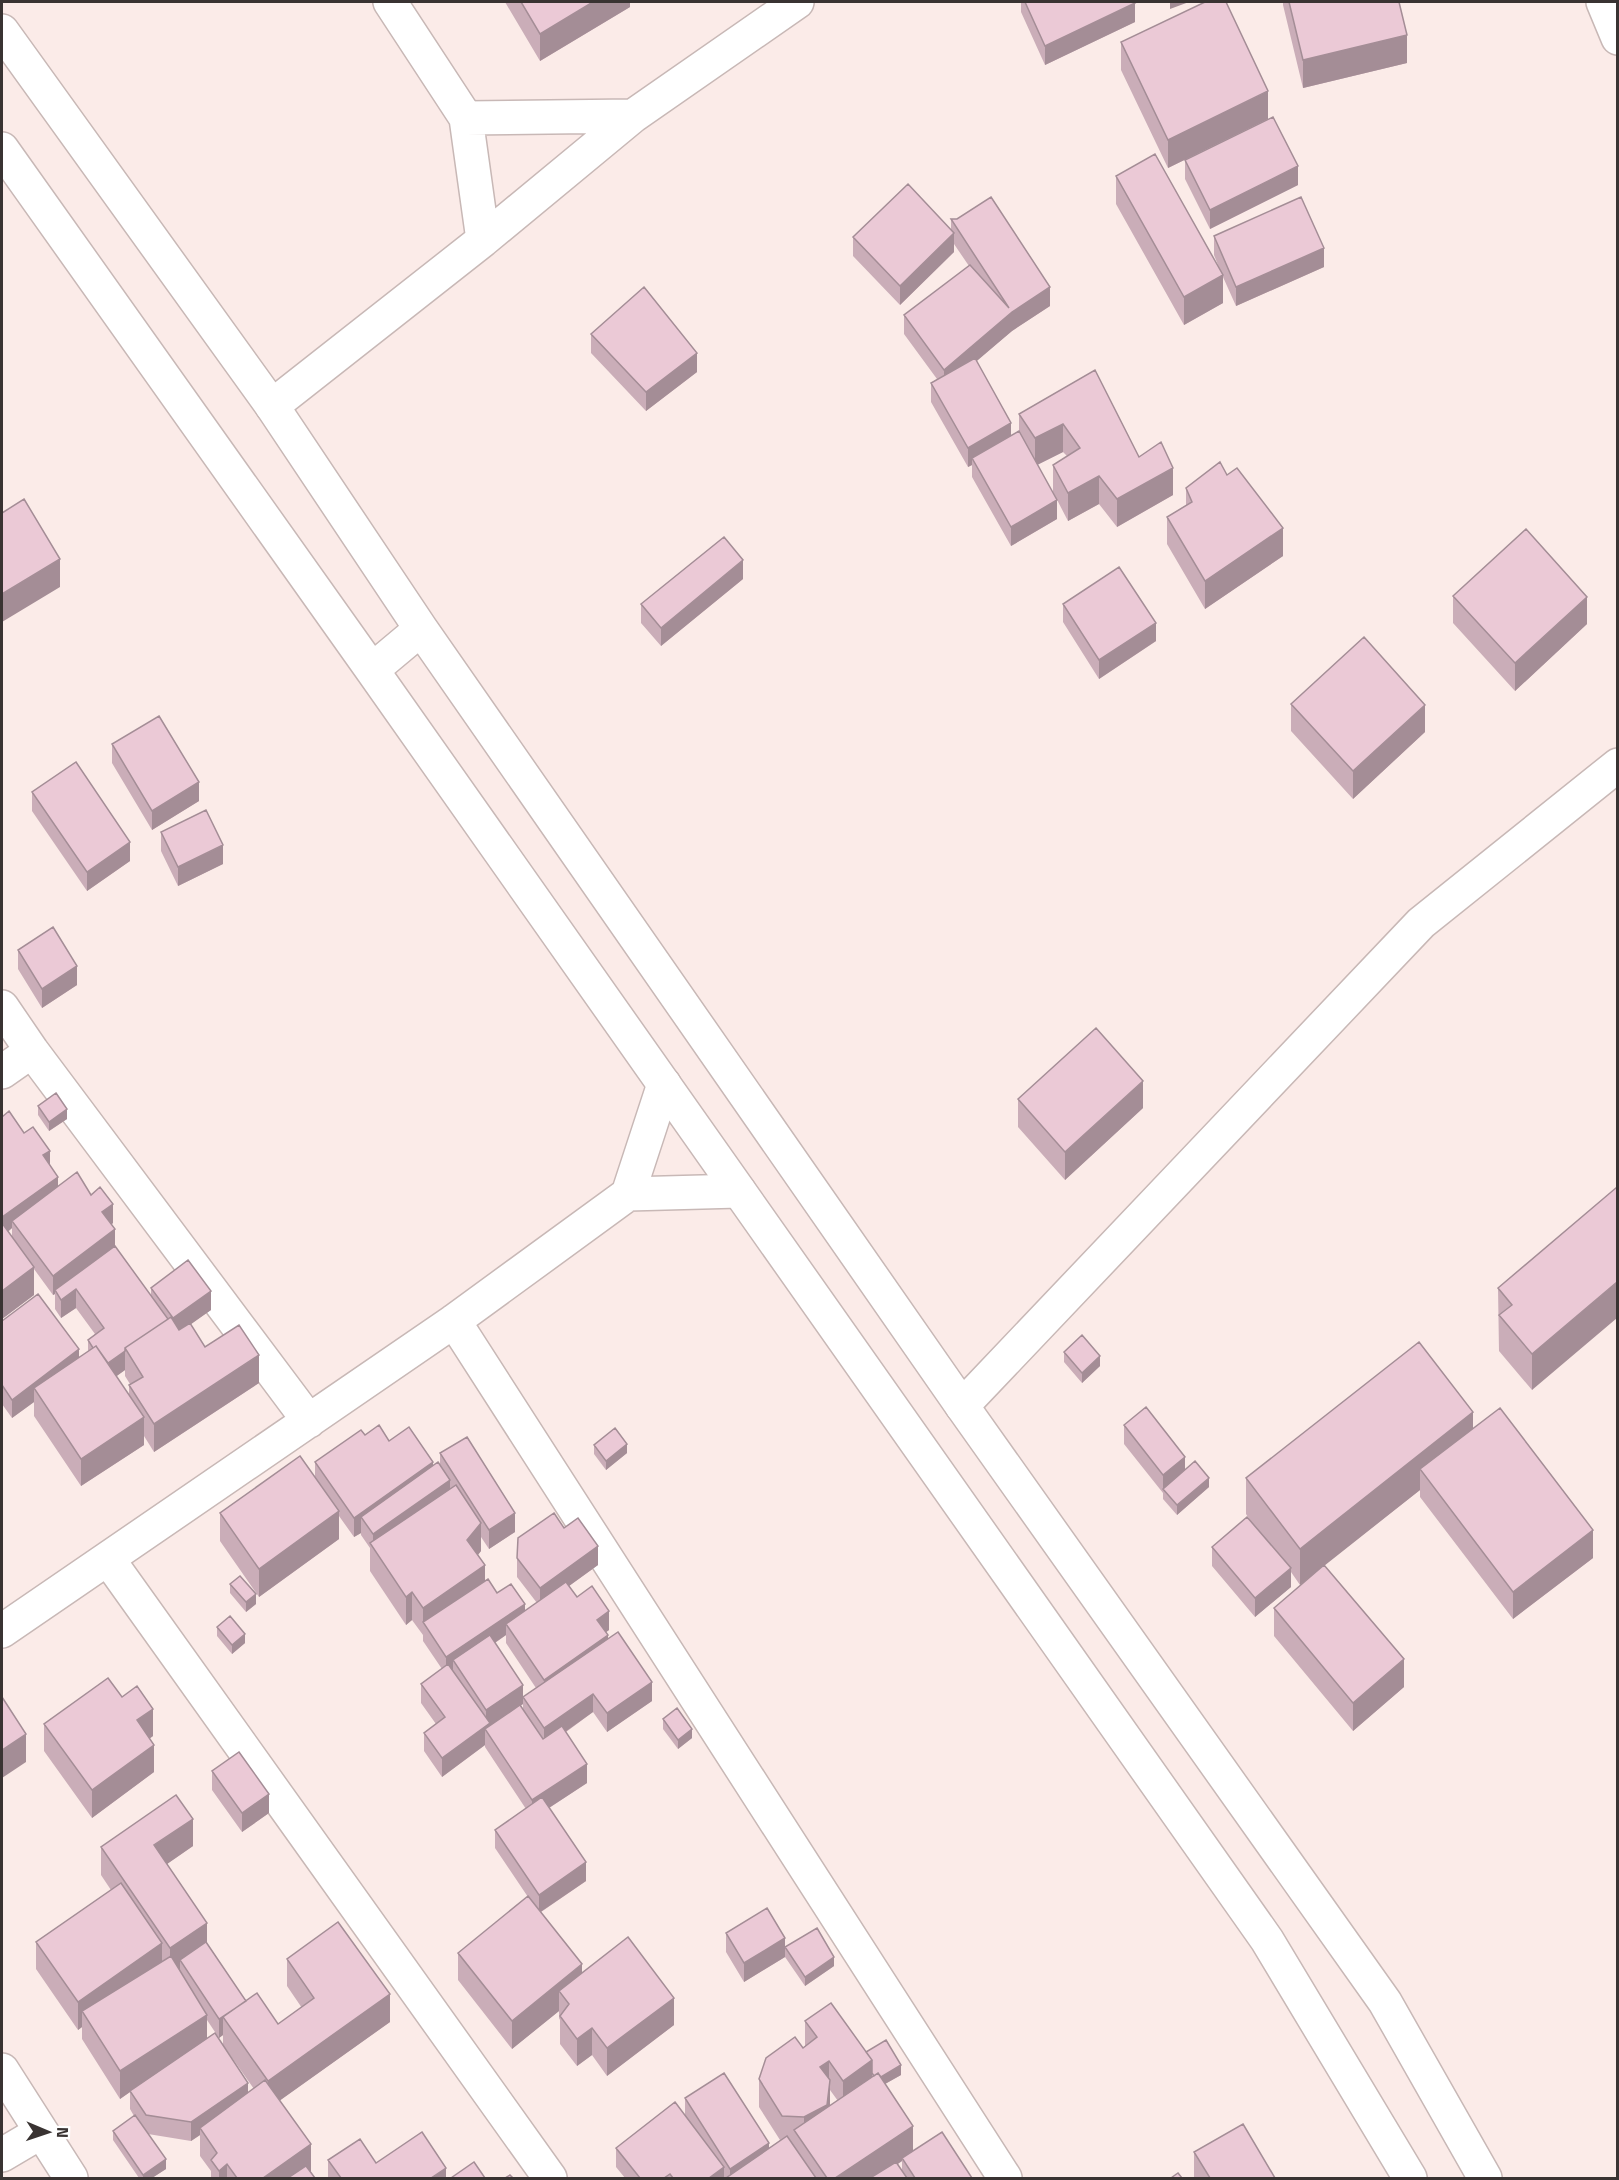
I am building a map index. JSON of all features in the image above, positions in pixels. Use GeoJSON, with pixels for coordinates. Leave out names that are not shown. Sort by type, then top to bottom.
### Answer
{"type":"FeatureCollection","features":[{"type":"Feature","properties":{"kind":"street"},"geometry":{"type":"LineString","coordinates":[[390,2],[466,118],[483,240]]}},
{"type":"Feature","properties":{"kind":"street"},"geometry":{"type":"LineString","coordinates":[[272,406],[483,240],[633,116],[797,2]]}},
{"type":"Feature","properties":{"kind":"street"},"geometry":{"type":"LineString","coordinates":[[1603,2],[1617,38]]}},
{"type":"Feature","properties":{"kind":"street"},"geometry":{"type":"LineString","coordinates":[[2,31],[272,406],[421,629],[962,1406],[1384,2002],[1485,2178]]}},
{"type":"Feature","properties":{"kind":"street"},"geometry":{"type":"LineString","coordinates":[[466,118],[633,116]]}},
{"type":"Feature","properties":{"kind":"street"},"geometry":{"type":"LineString","coordinates":[[2,149],[372,670],[1266,1940],[1410,2178]]}},
{"type":"Feature","properties":{"kind":"street"},"geometry":{"type":"LineString","coordinates":[[372,670],[421,629]]}},
{"type":"Feature","properties":{"kind":"street"},"geometry":{"type":"LineString","coordinates":[[962,1406],[1421,923],[1617,765]]}},
{"type":"Feature","properties":{"kind":"street"},"geometry":{"type":"LineString","coordinates":[[2,1007],[32,1051],[309,1421]]}},
{"type":"Feature","properties":{"kind":"street"},"geometry":{"type":"LineString","coordinates":[[2,1072],[32,1051]]}},
{"type":"Feature","properties":{"kind":"street"},"geometry":{"type":"LineString","coordinates":[[628,1194],[664,1084]]}},
{"type":"Feature","properties":{"kind":"street"},"geometry":{"type":"LineString","coordinates":[[2,1631],[454,1321],[628,1194],[739,1191]]}},
{"type":"Feature","properties":{"kind":"street"},"geometry":{"type":"LineString","coordinates":[[454,1321],[1005,2178]]}},
{"type":"Feature","properties":{"kind":"street"},"geometry":{"type":"LineString","coordinates":[[108,1559],[550,2178]]}},
{"type":"Feature","properties":{"kind":"street"},"geometry":{"type":"LineString","coordinates":[[2,2070],[71,2178]]}},
{"type":"Feature","properties":{"kind":"street"},"geometry":{"type":"LineString","coordinates":[[2,2155],[41,2132]]}},
{"type":"Feature","properties":{"kind":"building"},"geometry":{"type":"Polygon","coordinates":[[[521,2],[593,2],[540,34],[521,2]]]}},
{"type":"Feature","properties":{"kind":"building"},"geometry":{"type":"Polygon","coordinates":[[[1025,2],[1134,2],[1135,3],[1045,46],[1025,2]]]}},
{"type":"Feature","properties":{"kind":"building"},"geometry":{"type":"Polygon","coordinates":[[[1205,2],[1226,2],[1268,91],[1168,140],[1121,42],[1205,2]]]}},
{"type":"Feature","properties":{"kind":"building"},"geometry":{"type":"Polygon","coordinates":[[[1289,2],[1399,2],[1407,35],[1303,60],[1289,2]]]}},
{"type":"Feature","properties":{"kind":"building"},"geometry":{"type":"Polygon","coordinates":[[[1273,117],[1298,166],[1210,210],[1185,160],[1273,117]]]}},
{"type":"Feature","properties":{"kind":"building"},"geometry":{"type":"Polygon","coordinates":[[[1155,154],[1223,275],[1184,297],[1116,176],[1155,154]]]}},
{"type":"Feature","properties":{"kind":"building"},"geometry":{"type":"Polygon","coordinates":[[[908,184],[954,233],[900,286],[853,237],[908,184]]]}},
{"type":"Feature","properties":{"kind":"building"},"geometry":{"type":"Polygon","coordinates":[[[991,197],[1050,287],[1012,312],[944,370],[904,315],[970,265],[1009,308],[951,219],[957,219],[991,197]]]}},
{"type":"Feature","properties":{"kind":"building"},"geometry":{"type":"Polygon","coordinates":[[[1301,197],[1324,248],[1236,287],[1214,236],[1301,197]]]}},
{"type":"Feature","properties":{"kind":"building"},"geometry":{"type":"Polygon","coordinates":[[[644,287],[697,353],[646,392],[591,334],[644,287]]]}},
{"type":"Feature","properties":{"kind":"building"},"geometry":{"type":"Polygon","coordinates":[[[975,358],[1011,423],[968,448],[931,383],[975,358]]]}},
{"type":"Feature","properties":{"kind":"building"},"geometry":{"type":"Polygon","coordinates":[[[1095,370],[1139,457],[1161,442],[1173,468],[1117,499],[1099,476],[1068,493],[1053,465],[1080,448],[1063,424],[1035,438],[1019,414],[1095,370]]]}},
{"type":"Feature","properties":{"kind":"building"},"geometry":{"type":"Polygon","coordinates":[[[1019,431],[1057,500],[1011,527],[972,458],[1019,431]]]}},
{"type":"Feature","properties":{"kind":"building"},"geometry":{"type":"Polygon","coordinates":[[[1220,462],[1227,475],[1237,468],[1283,528],[1205,581],[1167,517],[1192,502],[1186,488],[1220,462]]]}},
{"type":"Feature","properties":{"kind":"building"},"geometry":{"type":"Polygon","coordinates":[[[24,499],[60,559],[2,594],[2,513],[24,499]]]}},
{"type":"Feature","properties":{"kind":"building"},"geometry":{"type":"Polygon","coordinates":[[[1526,529],[1587,597],[1515,663],[1453,596],[1526,529]]]}},
{"type":"Feature","properties":{"kind":"building"},"geometry":{"type":"Polygon","coordinates":[[[724,537],[743,560],[661,628],[641,604],[724,537]]]}},
{"type":"Feature","properties":{"kind":"building"},"geometry":{"type":"Polygon","coordinates":[[[1119,567],[1156,623],[1099,660],[1063,604],[1119,567]]]}},
{"type":"Feature","properties":{"kind":"building"},"geometry":{"type":"Polygon","coordinates":[[[1364,637],[1425,705],[1353,771],[1291,704],[1364,637]]]}},
{"type":"Feature","properties":{"kind":"building"},"geometry":{"type":"Polygon","coordinates":[[[159,716],[199,782],[152,811],[112,744],[159,716]]]}},
{"type":"Feature","properties":{"kind":"building"},"geometry":{"type":"Polygon","coordinates":[[[76,762],[130,842],[87,872],[32,792],[76,762]]]}},
{"type":"Feature","properties":{"kind":"building"},"geometry":{"type":"Polygon","coordinates":[[[206,810],[223,845],[178,867],[161,832],[206,810]]]}},
{"type":"Feature","properties":{"kind":"building"},"geometry":{"type":"Polygon","coordinates":[[[53,927],[77,966],[42,989],[18,950],[53,927]]]}},
{"type":"Feature","properties":{"kind":"building"},"geometry":{"type":"Polygon","coordinates":[[[1096,1028],[1143,1081],[1065,1152],[1018,1099],[1096,1028]]]}},
{"type":"Feature","properties":{"kind":"building"},"geometry":{"type":"Polygon","coordinates":[[[56,1093],[67,1109],[49,1122],[38,1106],[56,1093]]]}},
{"type":"Feature","properties":{"kind":"building"},"geometry":{"type":"Polygon","coordinates":[[[9,1111],[24,1133],[33,1127],[50,1151],[43,1155],[58,1177],[2,1217],[2,1117],[9,1111]]]}},
{"type":"Feature","properties":{"kind":"building"},"geometry":{"type":"Polygon","coordinates":[[[77,1172],[91,1195],[100,1187],[113,1204],[102,1212],[115,1229],[53,1276],[12,1221],[77,1172]]]}},
{"type":"Feature","properties":{"kind":"building"},"geometry":{"type":"Polygon","coordinates":[[[1617,1187],[1617,1282],[1532,1354],[1499,1315],[1512,1305],[1498,1288],[1617,1187]]]}},
{"type":"Feature","properties":{"kind":"building"},"geometry":{"type":"Polygon","coordinates":[[[2,1223],[34,1267],[2,1291],[2,1223]]]}},
{"type":"Feature","properties":{"kind":"building"},"geometry":{"type":"Polygon","coordinates":[[[115,1246],[168,1319],[125,1348],[125,1351],[108,1363],[96,1346],[93,1348],[88,1340],[104,1328],[76,1289],[61,1300],[55,1290],[115,1246]]]}},
{"type":"Feature","properties":{"kind":"building"},"geometry":{"type":"Polygon","coordinates":[[[188,1260],[211,1291],[173,1318],[151,1288],[188,1260]]]}},
{"type":"Feature","properties":{"kind":"building"},"geometry":{"type":"Polygon","coordinates":[[[38,1294],[79,1349],[12,1400],[2,1385],[2,1321],[38,1294]]]}},
{"type":"Feature","properties":{"kind":"building"},"geometry":{"type":"Polygon","coordinates":[[[171,1317],[179,1330],[190,1323],[205,1347],[239,1325],[259,1355],[154,1424],[129,1385],[143,1377],[125,1348],[171,1317]]]}},
{"type":"Feature","properties":{"kind":"building"},"geometry":{"type":"Polygon","coordinates":[[[1082,1335],[1100,1356],[1082,1373],[1064,1352],[1082,1335]]]}},
{"type":"Feature","properties":{"kind":"building"},"geometry":{"type":"Polygon","coordinates":[[[1419,1342],[1473,1412],[1300,1549],[1246,1478],[1419,1342]]]}},
{"type":"Feature","properties":{"kind":"building"},"geometry":{"type":"Polygon","coordinates":[[[96,1346],[144,1417],[81,1459],[34,1388],[96,1346]]]}},
{"type":"Feature","properties":{"kind":"building"},"geometry":{"type":"Polygon","coordinates":[[[1146,1407],[1185,1457],[1163,1475],[1124,1425],[1146,1407]]]}},
{"type":"Feature","properties":{"kind":"building"},"geometry":{"type":"Polygon","coordinates":[[[1500,1408],[1593,1530],[1513,1592],[1420,1469],[1500,1408]]]}},
{"type":"Feature","properties":{"kind":"building"},"geometry":{"type":"Polygon","coordinates":[[[379,1425],[389,1441],[409,1427],[433,1462],[354,1518],[315,1462],[361,1430],[365,1435],[379,1425]]]}},
{"type":"Feature","properties":{"kind":"building"},"geometry":{"type":"Polygon","coordinates":[[[615,1428],[627,1444],[606,1461],[594,1445],[615,1428]]]}},
{"type":"Feature","properties":{"kind":"building"},"geometry":{"type":"Polygon","coordinates":[[[467,1437],[515,1513],[489,1530],[440,1453],[467,1437]]]}},
{"type":"Feature","properties":{"kind":"building"},"geometry":{"type":"Polygon","coordinates":[[[300,1456],[339,1511],[259,1569],[220,1513],[300,1456]]]}},
{"type":"Feature","properties":{"kind":"building"},"geometry":{"type":"Polygon","coordinates":[[[1195,1461],[1209,1478],[1177,1505],[1163,1489],[1195,1461]]]}},
{"type":"Feature","properties":{"kind":"building"},"geometry":{"type":"Polygon","coordinates":[[[438,1462],[450,1480],[373,1534],[361,1517],[438,1462]]]}},
{"type":"Feature","properties":{"kind":"building"},"geometry":{"type":"Polygon","coordinates":[[[456,1485],[481,1523],[467,1540],[485,1565],[423,1608],[412,1592],[406,1597],[370,1543],[456,1485]]]}},
{"type":"Feature","properties":{"kind":"building"},"geometry":{"type":"Polygon","coordinates":[[[554,1513],[564,1528],[578,1518],[598,1546],[540,1588],[517,1558],[518,1538],[554,1513]]]}},
{"type":"Feature","properties":{"kind":"building"},"geometry":{"type":"Polygon","coordinates":[[[1247,1517],[1291,1568],[1255,1598],[1212,1547],[1247,1517]]]}},
{"type":"Feature","properties":{"kind":"building"},"geometry":{"type":"Polygon","coordinates":[[[1324,1565],[1404,1659],[1353,1703],[1274,1608],[1324,1565]]]}},
{"type":"Feature","properties":{"kind":"building"},"geometry":{"type":"Polygon","coordinates":[[[240,1576],[256,1594],[246,1602],[230,1584],[240,1576]]]}},
{"type":"Feature","properties":{"kind":"building"},"geometry":{"type":"Polygon","coordinates":[[[488,1579],[497,1593],[511,1584],[525,1604],[446,1657],[423,1622],[488,1579]]]}},
{"type":"Feature","properties":{"kind":"building"},"geometry":{"type":"Polygon","coordinates":[[[566,1582],[577,1597],[592,1586],[609,1611],[597,1620],[608,1635],[544,1680],[506,1624],[566,1582]]]}},
{"type":"Feature","properties":{"kind":"building"},"geometry":{"type":"Polygon","coordinates":[[[230,1616],[245,1634],[232,1645],[217,1627],[230,1616]]]}},
{"type":"Feature","properties":{"kind":"building"},"geometry":{"type":"Polygon","coordinates":[[[618,1632],[652,1682],[607,1713],[593,1694],[544,1728],[523,1697],[618,1632]]]}},
{"type":"Feature","properties":{"kind":"building"},"geometry":{"type":"Polygon","coordinates":[[[490,1635],[523,1685],[486,1710],[453,1660],[490,1635]]]}},
{"type":"Feature","properties":{"kind":"building"},"geometry":{"type":"Polygon","coordinates":[[[448,1664],[490,1723],[442,1758],[424,1733],[445,1717],[421,1684],[448,1664]]]}},
{"type":"Feature","properties":{"kind":"building"},"geometry":{"type":"Polygon","coordinates":[[[108,1678],[122,1697],[137,1686],[153,1709],[137,1720],[154,1745],[92,1790],[44,1724],[108,1678]]]}},
{"type":"Feature","properties":{"kind":"building"},"geometry":{"type":"Polygon","coordinates":[[[2,1697],[26,1734],[2,1750],[2,1697]]]}},
{"type":"Feature","properties":{"kind":"building"},"geometry":{"type":"Polygon","coordinates":[[[520,1705],[543,1739],[562,1726],[587,1764],[532,1800],[485,1729],[520,1705]]]}},
{"type":"Feature","properties":{"kind":"building"},"geometry":{"type":"Polygon","coordinates":[[[677,1708],[692,1729],[678,1740],[663,1719],[677,1708]]]}},
{"type":"Feature","properties":{"kind":"building"},"geometry":{"type":"Polygon","coordinates":[[[239,1752],[269,1794],[242,1813],[212,1771],[239,1752]]]}},
{"type":"Feature","properties":{"kind":"building"},"geometry":{"type":"Polygon","coordinates":[[[176,1795],[193,1819],[154,1845],[207,1923],[170,1948],[101,1847],[176,1795]]]}},
{"type":"Feature","properties":{"kind":"building"},"geometry":{"type":"Polygon","coordinates":[[[542,1797],[586,1862],[539,1895],[495,1830],[542,1797]]]}},
{"type":"Feature","properties":{"kind":"building"},"geometry":{"type":"Polygon","coordinates":[[[121,1883],[162,1943],[78,2002],[36,1942],[121,1883]]]}},
{"type":"Feature","properties":{"kind":"building"},"geometry":{"type":"Polygon","coordinates":[[[528,1896],[582,1964],[512,2021],[458,1953],[528,1896]]]}},
{"type":"Feature","properties":{"kind":"building"},"geometry":{"type":"Polygon","coordinates":[[[767,1908],[785,1938],[744,1963],[726,1933],[767,1908]]]}},
{"type":"Feature","properties":{"kind":"building"},"geometry":{"type":"Polygon","coordinates":[[[338,1922],[390,1994],[268,2081],[223,2017],[257,1993],[278,2024],[314,1998],[287,1959],[338,1922]]]}},
{"type":"Feature","properties":{"kind":"building"},"geometry":{"type":"Polygon","coordinates":[[[817,1928],[834,1957],[805,1977],[785,1947],[817,1928]]]}},
{"type":"Feature","properties":{"kind":"building"},"geometry":{"type":"Polygon","coordinates":[[[628,1937],[674,1998],[607,2048],[592,2028],[577,2039],[560,2016],[569,2004],[559,1991],[628,1937]]]}},
{"type":"Feature","properties":{"kind":"building"},"geometry":{"type":"Polygon","coordinates":[[[206,1942],[246,2001],[219,2019],[180,1960],[206,1942]]]}},
{"type":"Feature","properties":{"kind":"building"},"geometry":{"type":"Polygon","coordinates":[[[171,1956],[207,2015],[120,2071],[82,2011],[171,1956]]]}},
{"type":"Feature","properties":{"kind":"building"},"geometry":{"type":"Polygon","coordinates":[[[831,2003],[872,2060],[843,2081],[829,2061],[820,2067],[830,2080],[827,2105],[804,2117],[782,2116],[759,2079],[766,2058],[795,2037],[803,2048],[817,2037],[805,2021],[831,2003]]]}},
{"type":"Feature","properties":{"kind":"building"},"geometry":{"type":"Polygon","coordinates":[[[215,2033],[248,2083],[191,2122],[146,2115],[130,2091],[215,2033]]]}},
{"type":"Feature","properties":{"kind":"building"},"geometry":{"type":"Polygon","coordinates":[[[886,2040],[901,2065],[881,2077],[878,2073],[874,2076],[872,2060],[866,2052],[886,2040]]]}},
{"type":"Feature","properties":{"kind":"building"},"geometry":{"type":"Polygon","coordinates":[[[724,2073],[769,2143],[730,2169],[685,2098],[724,2073]]]}},
{"type":"Feature","properties":{"kind":"building"},"geometry":{"type":"Polygon","coordinates":[[[878,2073],[913,2126],[835,2178],[827,2178],[794,2130],[878,2073]]]}},
{"type":"Feature","properties":{"kind":"building"},"geometry":{"type":"Polygon","coordinates":[[[265,2080],[311,2144],[263,2178],[237,2178],[227,2164],[219,2171],[211,2160],[217,2153],[200,2128],[265,2080]]]}},
{"type":"Feature","properties":{"kind":"building"},"geometry":{"type":"Polygon","coordinates":[[[675,2102],[724,2167],[709,2178],[673,2178],[670,2174],[664,2178],[640,2178],[616,2148],[675,2102]]]}},
{"type":"Feature","properties":{"kind":"building"},"geometry":{"type":"Polygon","coordinates":[[[135,2115],[166,2159],[143,2175],[113,2131],[135,2115]]]}},
{"type":"Feature","properties":{"kind":"building"},"geometry":{"type":"Polygon","coordinates":[[[1243,2124],[1275,2178],[1210,2178],[1194,2152],[1243,2124]]]}},
{"type":"Feature","properties":{"kind":"building"},"geometry":{"type":"Polygon","coordinates":[[[422,2132],[446,2168],[431,2178],[341,2178],[328,2160],[360,2139],[376,2163],[422,2132]]]}},
{"type":"Feature","properties":{"kind":"building"},"geometry":{"type":"Polygon","coordinates":[[[942,2132],[972,2178],[915,2178],[902,2158],[942,2132]]]}},
{"type":"Feature","properties":{"kind":"building"},"geometry":{"type":"Polygon","coordinates":[[[787,2136],[816,2178],[726,2178],[787,2136]]]}},
{"type":"Feature","properties":{"kind":"building"},"geometry":{"type":"Polygon","coordinates":[[[474,2162],[485,2178],[451,2178],[474,2162]]]}},
{"type":"Feature","properties":{"kind":"building"},"geometry":{"type":"Polygon","coordinates":[[[896,2162],[907,2178],[870,2178],[896,2162]]]}},
{"type":"Feature","properties":{"kind":"building"},"geometry":{"type":"Polygon","coordinates":[[[306,2166],[315,2178],[288,2178],[306,2166]]]}},
{"type":"Feature","properties":{"kind":"building"},"geometry":{"type":"Polygon","coordinates":[[[1178,2173],[1182,2178],[1171,2178],[1178,2173]]]}}]}
